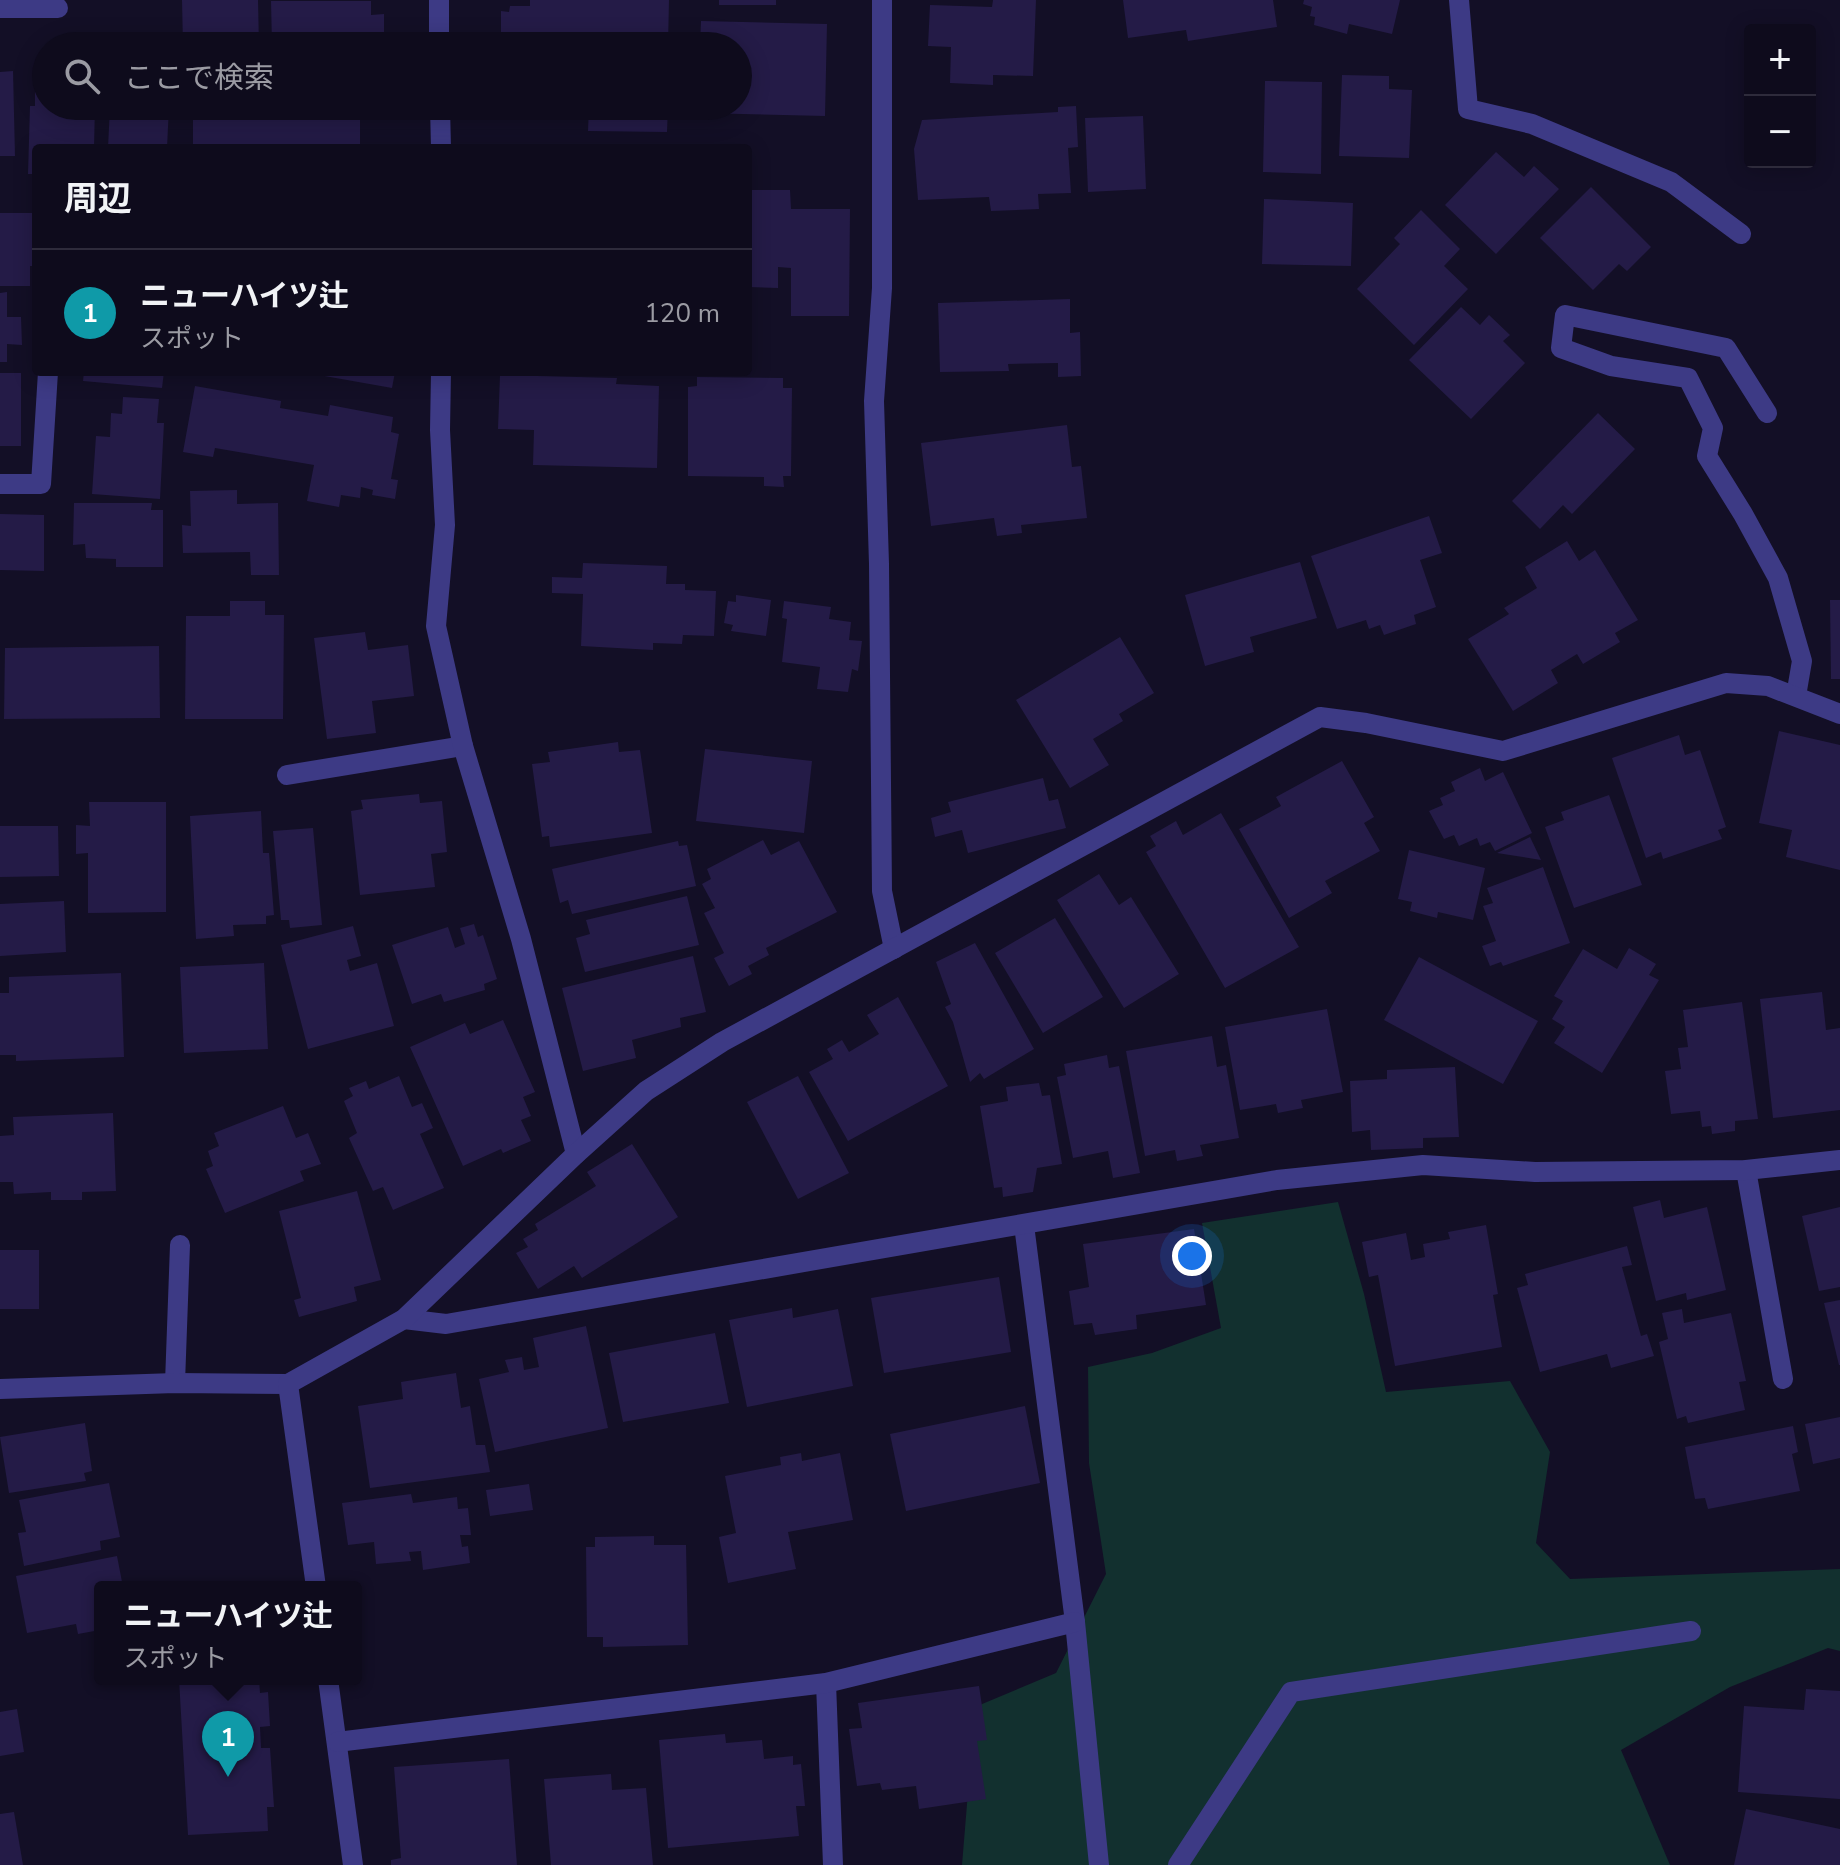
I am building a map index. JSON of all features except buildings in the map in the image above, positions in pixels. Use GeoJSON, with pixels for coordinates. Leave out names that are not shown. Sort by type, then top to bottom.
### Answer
{"type":"FeatureCollection","features":[{"type":"Feature","properties":{"kind":"street"},"geometry":{"type":"LineString","coordinates":[[439,0],[439,32]]}},
{"type":"Feature","properties":{"kind":"street"},"geometry":{"type":"LineString","coordinates":[[882,0],[882,288],[874,401],[882,891],[894,949]]}},
{"type":"Feature","properties":{"kind":"street"},"geometry":{"type":"LineString","coordinates":[[1459,0],[1468,109],[1532,124],[1671,182],[1741,234]]}},
{"type":"Feature","properties":{"kind":"street"},"geometry":{"type":"LineString","coordinates":[[0,8],[58,8]]}},
{"type":"Feature","properties":{"kind":"street"},"geometry":{"type":"LineString","coordinates":[[440,120],[441,144]]}},
{"type":"Feature","properties":{"kind":"street"},"geometry":{"type":"LineString","coordinates":[[1767,413],[1726,348],[1565,315],[1561,348],[1611,366],[1688,378],[1713,428],[1707,456],[1778,578],[1802,661],[1796,696]]}},
{"type":"Feature","properties":{"kind":"street"},"geometry":{"type":"LineString","coordinates":[[0,484],[41,484],[48,376]]}},
{"type":"Feature","properties":{"kind":"street"},"geometry":{"type":"LineString","coordinates":[[441,376],[440,430],[445,525],[436,626],[463,746],[521,939],[576,1154]]}},
{"type":"Feature","properties":{"kind":"street"},"geometry":{"type":"LineString","coordinates":[[0,1389],[175,1383],[288,1384],[404,1319],[646,1091],[696,1058],[1320,717],[1366,723],[1503,751],[1726,683],[1768,686],[1840,714]]}},
{"type":"Feature","properties":{"kind":"street"},"geometry":{"type":"LineString","coordinates":[[287,775],[463,746]]}},
{"type":"Feature","properties":{"kind":"street"},"geometry":{"type":"LineString","coordinates":[[404,1319],[446,1324],[1277,1180],[1423,1165],[1535,1172],[1746,1170],[1840,1160]]}},
{"type":"Feature","properties":{"kind":"street"},"geometry":{"type":"LineString","coordinates":[[1746,1170],[1783,1379]]}},
{"type":"Feature","properties":{"kind":"street"},"geometry":{"type":"LineString","coordinates":[[1024,1225],[1075,1622],[1099,1865]]}},
{"type":"Feature","properties":{"kind":"street"},"geometry":{"type":"LineString","coordinates":[[175,1383],[180,1245]]}},
{"type":"Feature","properties":{"kind":"street"},"geometry":{"type":"LineString","coordinates":[[288,1384],[315,1581]]}},
{"type":"Feature","properties":{"kind":"street"},"geometry":{"type":"LineString","coordinates":[[337,1742],[826,1683],[1075,1622]]}},
{"type":"Feature","properties":{"kind":"street"},"geometry":{"type":"LineString","coordinates":[[1178,1865],[1291,1692],[1691,1631]]}},
{"type":"Feature","properties":{"kind":"street"},"geometry":{"type":"LineString","coordinates":[[826,1683],[833,1865]]}},
{"type":"Feature","properties":{"kind":"street"},"geometry":{"type":"LineString","coordinates":[[329,1685],[353,1865]]}},
{"type":"Feature","properties":{"kind":"green space"},"geometry":{"type":"Polygon","coordinates":[[[1338,1202],[1364,1294],[1386,1392],[1510,1381],[1550,1452],[1536,1543],[1570,1579],[1840,1569],[1840,1651],[1828,1648],[1730,1687],[1621,1750],[1670,1865],[962,1865],[975,1707],[1056,1673],[1106,1574],[1089,1463],[1088,1367],[1152,1353],[1221,1328],[1202,1223],[1338,1202]]]}},
{"type":"Feature","properties":{"kind":"place","name":"ニューハイツ辻"},"geometry":{"type":"Point","coordinates":[228,1777]}}]}
